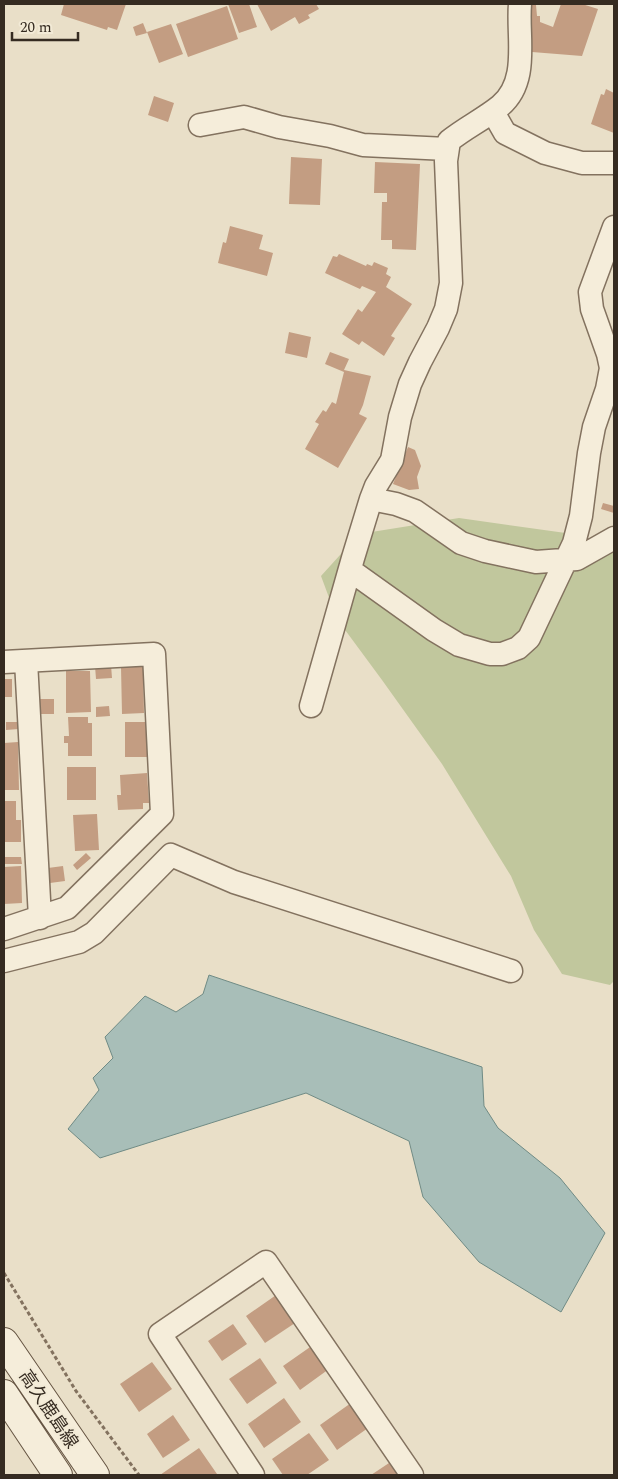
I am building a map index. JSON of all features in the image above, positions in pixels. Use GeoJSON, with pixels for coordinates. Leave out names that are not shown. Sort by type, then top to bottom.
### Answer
{"type":"FeatureCollection","features":[{"type":"Feature","properties":{"kind":"main road","name":"高久鹿島線"},"geometry":{"type":"LineString","coordinates":[[4,1342],[95,1475]]}},
{"type":"Feature","properties":{"kind":"main road","name":"高久鹿島線"},"geometry":{"type":"LineString","coordinates":[[4,1394],[58,1475]]}},
{"type":"Feature","properties":{"kind":"street"},"geometry":{"type":"LineString","coordinates":[[311,706],[371,499],[376,486],[392,460],[400,417],[410,384],[446,309],[450,283],[447,148],[449,141],[493,112],[507,98],[518,80],[520,64],[520,4]]}},
{"type":"Feature","properties":{"kind":"street"},"geometry":{"type":"LineString","coordinates":[[493,112],[505,134],[545,153],[582,163],[614,162]]}},
{"type":"Feature","properties":{"kind":"street"},"geometry":{"type":"LineString","coordinates":[[200,125],[244,117],[279,127],[330,136],[363,145],[447,148]]}},
{"type":"Feature","properties":{"kind":"street"},"geometry":{"type":"LineString","coordinates":[[350,570],[434,630],[459,645],[490,654],[502,654],[518,648],[529,638],[574,543],[581,516],[594,427],[610,377],[608,354],[592,308],[590,292],[614,228]]}},
{"type":"Feature","properties":{"kind":"street"},"geometry":{"type":"LineString","coordinates":[[371,499],[396,504],[416,511],[461,543],[536,562],[577,559],[614,538]]}},
{"type":"Feature","properties":{"kind":"street"},"geometry":{"type":"LineString","coordinates":[[4,662],[154,654],[162,814],[67,908],[4,929]]}},
{"type":"Feature","properties":{"kind":"street"},"geometry":{"type":"LineString","coordinates":[[26,661],[40,918]]}},
{"type":"Feature","properties":{"kind":"street"},"geometry":{"type":"LineString","coordinates":[[4,961],[79,942],[94,933],[171,855],[234,882],[511,971]]}},
{"type":"Feature","properties":{"kind":"street"},"geometry":{"type":"LineString","coordinates":[[253,1475],[160,1334],[266,1262],[412,1475]]}},
{"type":"Feature","properties":{"kind":"path"},"geometry":{"type":"LineString","coordinates":[[4,1273],[76,1391],[138,1475]]}},
{"type":"Feature","properties":{"kind":"green space"},"geometry":{"type":"Polygon","coordinates":[[[459,518],[580,535],[614,551],[614,981],[610,985],[562,974],[534,930],[511,876],[442,764],[337,619],[321,576],[359,534],[459,518]]]}},
{"type":"Feature","properties":{"kind":"water"},"geometry":{"type":"Polygon","coordinates":[[[209,975],[482,1067],[484,1106],[498,1128],[560,1178],[605,1233],[561,1312],[479,1262],[423,1197],[409,1141],[306,1093],[100,1158],[68,1129],[99,1090],[93,1078],[113,1058],[105,1037],[145,996],[176,1012],[203,994],[209,975]]]}},
{"type":"Feature","properties":{"kind":"building"},"geometry":{"type":"Polygon","coordinates":[[[64,4],[126,4],[117,30],[108,27],[107,30],[61,15],[64,4]]]}},
{"type":"Feature","properties":{"kind":"building"},"geometry":{"type":"Polygon","coordinates":[[[228,4],[249,4],[257,27],[239,33],[228,4]]]}},
{"type":"Feature","properties":{"kind":"building"},"geometry":{"type":"Polygon","coordinates":[[[257,4],[316,4],[319,9],[308,15],[310,18],[299,24],[295,17],[271,31],[257,4]]]}},
{"type":"Feature","properties":{"kind":"building"},"geometry":{"type":"Polygon","coordinates":[[[561,4],[582,4],[598,9],[582,56],[532,52],[530,5],[536,5],[537,16],[540,16],[540,22],[553,27],[561,4]]]}},
{"type":"Feature","properties":{"kind":"building"},"geometry":{"type":"Polygon","coordinates":[[[227,6],[238,39],[188,57],[176,24],[227,6]]]}},
{"type":"Feature","properties":{"kind":"building"},"geometry":{"type":"Polygon","coordinates":[[[143,23],[147,33],[136,36],[133,27],[143,23]]]}},
{"type":"Feature","properties":{"kind":"building"},"geometry":{"type":"Polygon","coordinates":[[[171,24],[183,54],[159,63],[147,32],[171,24]]]}},
{"type":"Feature","properties":{"kind":"building"},"geometry":{"type":"Polygon","coordinates":[[[606,89],[614,93],[614,133],[591,124],[601,94],[604,95],[606,89]]]}},
{"type":"Feature","properties":{"kind":"building"},"geometry":{"type":"Polygon","coordinates":[[[154,96],[174,103],[168,122],[148,115],[154,96]]]}},
{"type":"Feature","properties":{"kind":"building"},"geometry":{"type":"Polygon","coordinates":[[[291,157],[322,159],[320,205],[289,204],[291,157]]]}},
{"type":"Feature","properties":{"kind":"building"},"geometry":{"type":"Polygon","coordinates":[[[375,162],[420,164],[416,250],[392,249],[392,240],[381,240],[382,202],[387,202],[387,193],[374,193],[375,162]]]}},
{"type":"Feature","properties":{"kind":"building"},"geometry":{"type":"Polygon","coordinates":[[[230,226],[263,235],[259,249],[273,253],[267,276],[218,263],[223,242],[226,243],[230,226]]]}},
{"type":"Feature","properties":{"kind":"building"},"geometry":{"type":"Polygon","coordinates":[[[339,254],[366,266],[367,264],[372,266],[374,262],[388,268],[386,274],[391,277],[386,287],[412,304],[391,336],[395,338],[384,356],[362,341],[359,345],[342,334],[358,309],[362,312],[376,292],[362,286],[360,289],[325,273],[333,256],[337,257],[339,254]]]}},
{"type":"Feature","properties":{"kind":"building"},"geometry":{"type":"Polygon","coordinates":[[[289,332],[311,337],[307,358],[285,353],[289,332]]]}},
{"type":"Feature","properties":{"kind":"building"},"geometry":{"type":"Polygon","coordinates":[[[330,352],[349,359],[344,370],[371,376],[359,414],[367,418],[338,468],[305,449],[319,424],[315,422],[323,410],[326,412],[332,402],[336,404],[344,372],[325,364],[330,352]]]}},
{"type":"Feature","properties":{"kind":"building"},"geometry":{"type":"Polygon","coordinates":[[[408,447],[415,450],[421,466],[417,477],[419,489],[409,490],[393,484],[408,447]]]}},
{"type":"Feature","properties":{"kind":"building"},"geometry":{"type":"Polygon","coordinates":[[[603,503],[614,506],[614,513],[601,509],[603,503]]]}},
{"type":"Feature","properties":{"kind":"building"},"geometry":{"type":"Polygon","coordinates":[[[111,665],[112,678],[96,679],[95,666],[111,665]]]}},
{"type":"Feature","properties":{"kind":"building"},"geometry":{"type":"Polygon","coordinates":[[[121,667],[143,667],[144,713],[122,714],[121,667]]]}},
{"type":"Feature","properties":{"kind":"building"},"geometry":{"type":"Polygon","coordinates":[[[66,671],[90,671],[91,712],[66,713],[66,671]]]}},
{"type":"Feature","properties":{"kind":"building"},"geometry":{"type":"Polygon","coordinates":[[[4,679],[12,679],[12,697],[4,697],[4,679]]]}},
{"type":"Feature","properties":{"kind":"building"},"geometry":{"type":"Polygon","coordinates":[[[40,699],[54,699],[54,714],[40,714],[40,699]]]}},
{"type":"Feature","properties":{"kind":"building"},"geometry":{"type":"Polygon","coordinates":[[[109,706],[110,716],[96,717],[96,707],[109,706]]]}},
{"type":"Feature","properties":{"kind":"building"},"geometry":{"type":"Polygon","coordinates":[[[68,717],[88,717],[88,723],[92,723],[92,756],[68,756],[68,743],[64,743],[64,736],[69,736],[68,717]]]}},
{"type":"Feature","properties":{"kind":"building"},"geometry":{"type":"Polygon","coordinates":[[[6,722],[19,722],[19,729],[6,730],[6,722]]]}},
{"type":"Feature","properties":{"kind":"building"},"geometry":{"type":"Polygon","coordinates":[[[125,722],[147,722],[147,757],[125,757],[125,722]]]}},
{"type":"Feature","properties":{"kind":"building"},"geometry":{"type":"Polygon","coordinates":[[[18,742],[19,790],[4,790],[4,743],[18,742]]]}},
{"type":"Feature","properties":{"kind":"building"},"geometry":{"type":"Polygon","coordinates":[[[67,767],[96,767],[96,800],[67,800],[67,767]]]}},
{"type":"Feature","properties":{"kind":"building"},"geometry":{"type":"Polygon","coordinates":[[[147,773],[149,803],[143,803],[143,809],[118,810],[117,795],[121,795],[120,775],[147,773]]]}},
{"type":"Feature","properties":{"kind":"building"},"geometry":{"type":"Polygon","coordinates":[[[4,801],[16,801],[16,820],[21,820],[21,842],[4,842],[4,801]]]}},
{"type":"Feature","properties":{"kind":"building"},"geometry":{"type":"Polygon","coordinates":[[[97,814],[99,850],[75,851],[73,815],[97,814]]]}},
{"type":"Feature","properties":{"kind":"building"},"geometry":{"type":"Polygon","coordinates":[[[86,853],[91,858],[77,870],[73,865],[86,853]]]}},
{"type":"Feature","properties":{"kind":"building"},"geometry":{"type":"Polygon","coordinates":[[[4,857],[21,857],[22,864],[4,864],[4,857]]]}},
{"type":"Feature","properties":{"kind":"building"},"geometry":{"type":"Polygon","coordinates":[[[21,866],[22,903],[4,904],[4,867],[21,866]]]}},
{"type":"Feature","properties":{"kind":"building"},"geometry":{"type":"Polygon","coordinates":[[[63,866],[65,881],[50,883],[48,868],[63,866]]]}},
{"type":"Feature","properties":{"kind":"building"},"geometry":{"type":"Polygon","coordinates":[[[279,1293],[298,1321],[265,1343],[246,1316],[279,1293]]]}},
{"type":"Feature","properties":{"kind":"building"},"geometry":{"type":"Polygon","coordinates":[[[233,1324],[247,1344],[222,1361],[208,1341],[233,1324]]]}},
{"type":"Feature","properties":{"kind":"building"},"geometry":{"type":"Polygon","coordinates":[[[313,1345],[329,1369],[300,1390],[283,1366],[313,1345]]]}},
{"type":"Feature","properties":{"kind":"building"},"geometry":{"type":"Polygon","coordinates":[[[260,1358],[277,1383],[247,1404],[229,1379],[260,1358]]]}},
{"type":"Feature","properties":{"kind":"building"},"geometry":{"type":"Polygon","coordinates":[[[152,1362],[172,1389],[139,1412],[120,1384],[152,1362]]]}},
{"type":"Feature","properties":{"kind":"building"},"geometry":{"type":"Polygon","coordinates":[[[284,1398],[301,1422],[264,1448],[248,1424],[284,1398]]]}},
{"type":"Feature","properties":{"kind":"building"},"geometry":{"type":"Polygon","coordinates":[[[351,1403],[368,1428],[337,1450],[320,1425],[351,1403]]]}},
{"type":"Feature","properties":{"kind":"building"},"geometry":{"type":"Polygon","coordinates":[[[173,1415],[190,1440],[163,1458],[147,1434],[173,1415]]]}},
{"type":"Feature","properties":{"kind":"building"},"geometry":{"type":"Polygon","coordinates":[[[309,1433],[329,1460],[307,1475],[283,1475],[272,1459],[309,1433]]]}},
{"type":"Feature","properties":{"kind":"building"},"geometry":{"type":"Polygon","coordinates":[[[199,1448],[217,1474],[160,1475],[199,1448]]]}},
{"type":"Feature","properties":{"kind":"building"},"geometry":{"type":"Polygon","coordinates":[[[389,1463],[398,1475],[371,1475],[389,1463]]]}}]}
